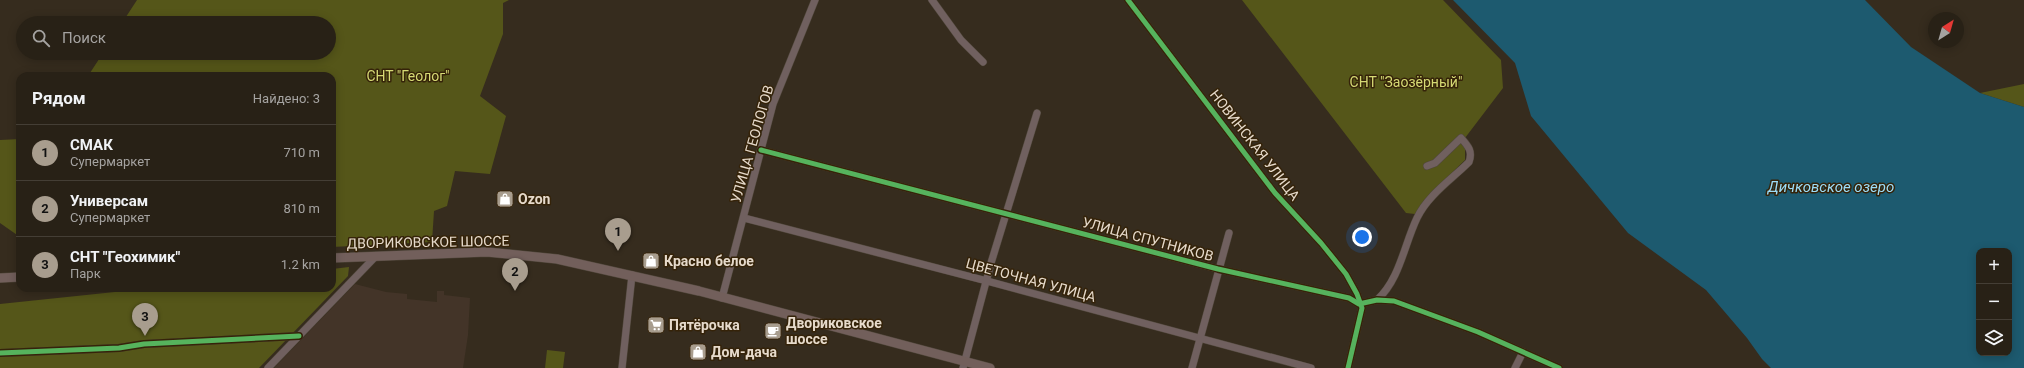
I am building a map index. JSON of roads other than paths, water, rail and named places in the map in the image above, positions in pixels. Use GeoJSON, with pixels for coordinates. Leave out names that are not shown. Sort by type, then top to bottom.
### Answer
{"type":"FeatureCollection","features":[{"type":"Feature","properties":{"kind":"main road","name":"ДВОРИКОВСКОЕ ШОССЕ"},"geometry":{"type":"LineString","coordinates":[[336,258],[462,252],[510,253],[575,262],[722,298],[964,365],[990,368]]}},
{"type":"Feature","properties":{"kind":"main road"},"geometry":{"type":"LineString","coordinates":[[0,278],[16,277]]}},
{"type":"Feature","properties":{"kind":"street","name":"УЛИЦА ГЕОЛОГОВ"},"geometry":{"type":"LineString","coordinates":[[722,298],[773,104],[815,0]]}},
{"type":"Feature","properties":{"kind":"street"},"geometry":{"type":"LineString","coordinates":[[932,0],[961,40],[983,62]]}},
{"type":"Feature","properties":{"kind":"street","name":"НОВИНСКАЯ УЛИЦА"},"geometry":{"type":"LineString","coordinates":[[1128,0],[1275,193],[1321,243],[1346,274],[1357,294],[1359,304]]}},
{"type":"Feature","properties":{"kind":"street"},"geometry":{"type":"LineString","coordinates":[[964,365],[986,280],[1037,113]]}},
{"type":"Feature","properties":{"kind":"street"},"geometry":{"type":"LineString","coordinates":[[1377,300],[1388,290],[1418,217],[1434,194],[1469,162],[1472,155],[1469,147],[1461,138],[1435,163],[1427,166]]}},
{"type":"Feature","properties":{"kind":"street","name":"УЛИЦА СПУТНИКОВ"},"geometry":{"type":"LineString","coordinates":[[761,150],[1218,270],[1349,298],[1359,304]]}},
{"type":"Feature","properties":{"kind":"street","name":"ЦВЕТОЧНАЯ УЛИЦА"},"geometry":{"type":"LineString","coordinates":[[744,218],[986,280],[1199,339],[1311,368]]}},
{"type":"Feature","properties":{"kind":"street"},"geometry":{"type":"LineString","coordinates":[[1192,368],[1229,233]]}},
{"type":"Feature","properties":{"kind":"street"},"geometry":{"type":"LineString","coordinates":[[268,368],[376,256]]}},
{"type":"Feature","properties":{"kind":"street"},"geometry":{"type":"LineString","coordinates":[[622,368],[632,275]]}},
{"type":"Feature","properties":{"kind":"street"},"geometry":{"type":"LineString","coordinates":[[1348,368],[1362,308],[1359,304],[1377,300],[1394,300],[1559,368]]}},
{"type":"Feature","properties":{"kind":"street"},"geometry":{"type":"LineString","coordinates":[[0,353],[300,336]]}},
{"type":"Feature","properties":{"kind":"street"},"geometry":{"type":"LineString","coordinates":[[1515,368],[1523,352]]}},
{"type":"Feature","properties":{"kind":"water","name":"Дичковское озеро"},"geometry":{"type":"Polygon","coordinates":[[[1453,0],[1865,0],[1911,47],[1980,93],[2024,107],[2024,368],[1771,368],[1706,290],[1628,233],[1531,116],[1515,63],[1453,0]]]}},
{"type":"Feature","properties":{"kind":"place","name":"Ozon"},"geometry":{"type":"Point","coordinates":[505,199]}},
{"type":"Feature","properties":{"kind":"place","name":"СМАК"},"geometry":{"type":"Point","coordinates":[618,251]}},
{"type":"Feature","properties":{"kind":"place","name":"Красно белое"},"geometry":{"type":"Point","coordinates":[651,261]}},
{"type":"Feature","properties":{"kind":"place","name":"Универсам"},"geometry":{"type":"Point","coordinates":[515,291]}},
{"type":"Feature","properties":{"kind":"place","name":"Пятёрочка"},"geometry":{"type":"Point","coordinates":[656,325]}},
{"type":"Feature","properties":{"kind":"place","name":"Двориковское шоссе"},"geometry":{"type":"Point","coordinates":[773,331]}},
{"type":"Feature","properties":{"kind":"place","name":"СНТ \"Геохимик\""},"geometry":{"type":"Point","coordinates":[145,336]}},
{"type":"Feature","properties":{"kind":"place","name":"Дом-дача"},"geometry":{"type":"Point","coordinates":[698,352]}},
{"type":"Feature","properties":{"kind":"park label","name":"СНТ \"Геолог\""},"geometry":{"type":"Point","coordinates":[408,76]}},
{"type":"Feature","properties":{"kind":"park label","name":"СНТ \"Заозёрный\""},"geometry":{"type":"Point","coordinates":[1406,82]}}]}
